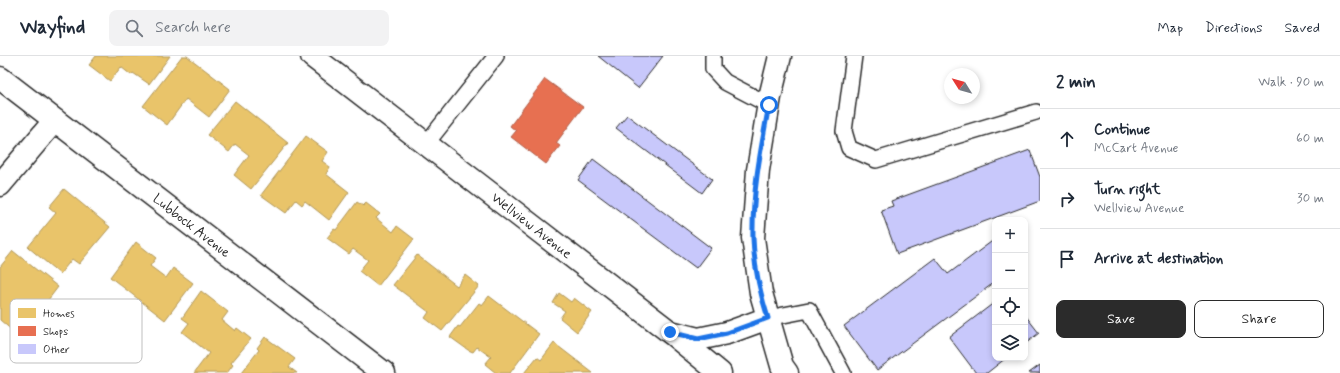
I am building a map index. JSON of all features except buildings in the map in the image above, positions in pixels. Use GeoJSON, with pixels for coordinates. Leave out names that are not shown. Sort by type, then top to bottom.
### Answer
{"type":"FeatureCollection","features":[{"type":"Feature","properties":{"kind":"street","name":"Wellview Avenue"},"geometry":{"type":"LineString","coordinates":[[312,56],[670,332],[698,339],[727,333],[768,318]]}},
{"type":"Feature","properties":{"kind":"street"},"geometry":{"type":"LineString","coordinates":[[780,56],[769,105],[758,170],[753,238],[761,294],[782,366],[787,373]]}},
{"type":"Feature","properties":{"kind":"street","name":"Lubbock Avenue"},"geometry":{"type":"LineString","coordinates":[[0,78],[384,373]]}},
{"type":"Feature","properties":{"kind":"street"},"geometry":{"type":"LineString","coordinates":[[0,185],[55,120]]}},
{"type":"Feature","properties":{"kind":"street"},"geometry":{"type":"LineString","coordinates":[[670,332],[720,373]]}},
{"type":"Feature","properties":{"kind":"lane"},"geometry":{"type":"LineString","coordinates":[[426,144],[496,56]]}},
{"type":"Feature","properties":{"kind":"lane"},"geometry":{"type":"LineString","coordinates":[[713,56],[713,68],[725,82],[769,105]]}},
{"type":"Feature","properties":{"kind":"lane"},"geometry":{"type":"LineString","coordinates":[[854,56],[844,131],[849,148],[876,160],[1039,113]]}},
{"type":"Feature","properties":{"kind":"lane"},"geometry":{"type":"LineString","coordinates":[[768,318],[808,310],[843,373]]}},
{"type":"Feature","properties":{"kind":"route"},"geometry":{"type":"LineString","coordinates":[[670,332],[698,339],[727,333],[768,318],[761,294],[753,238],[758,170],[769,105]]}}]}
